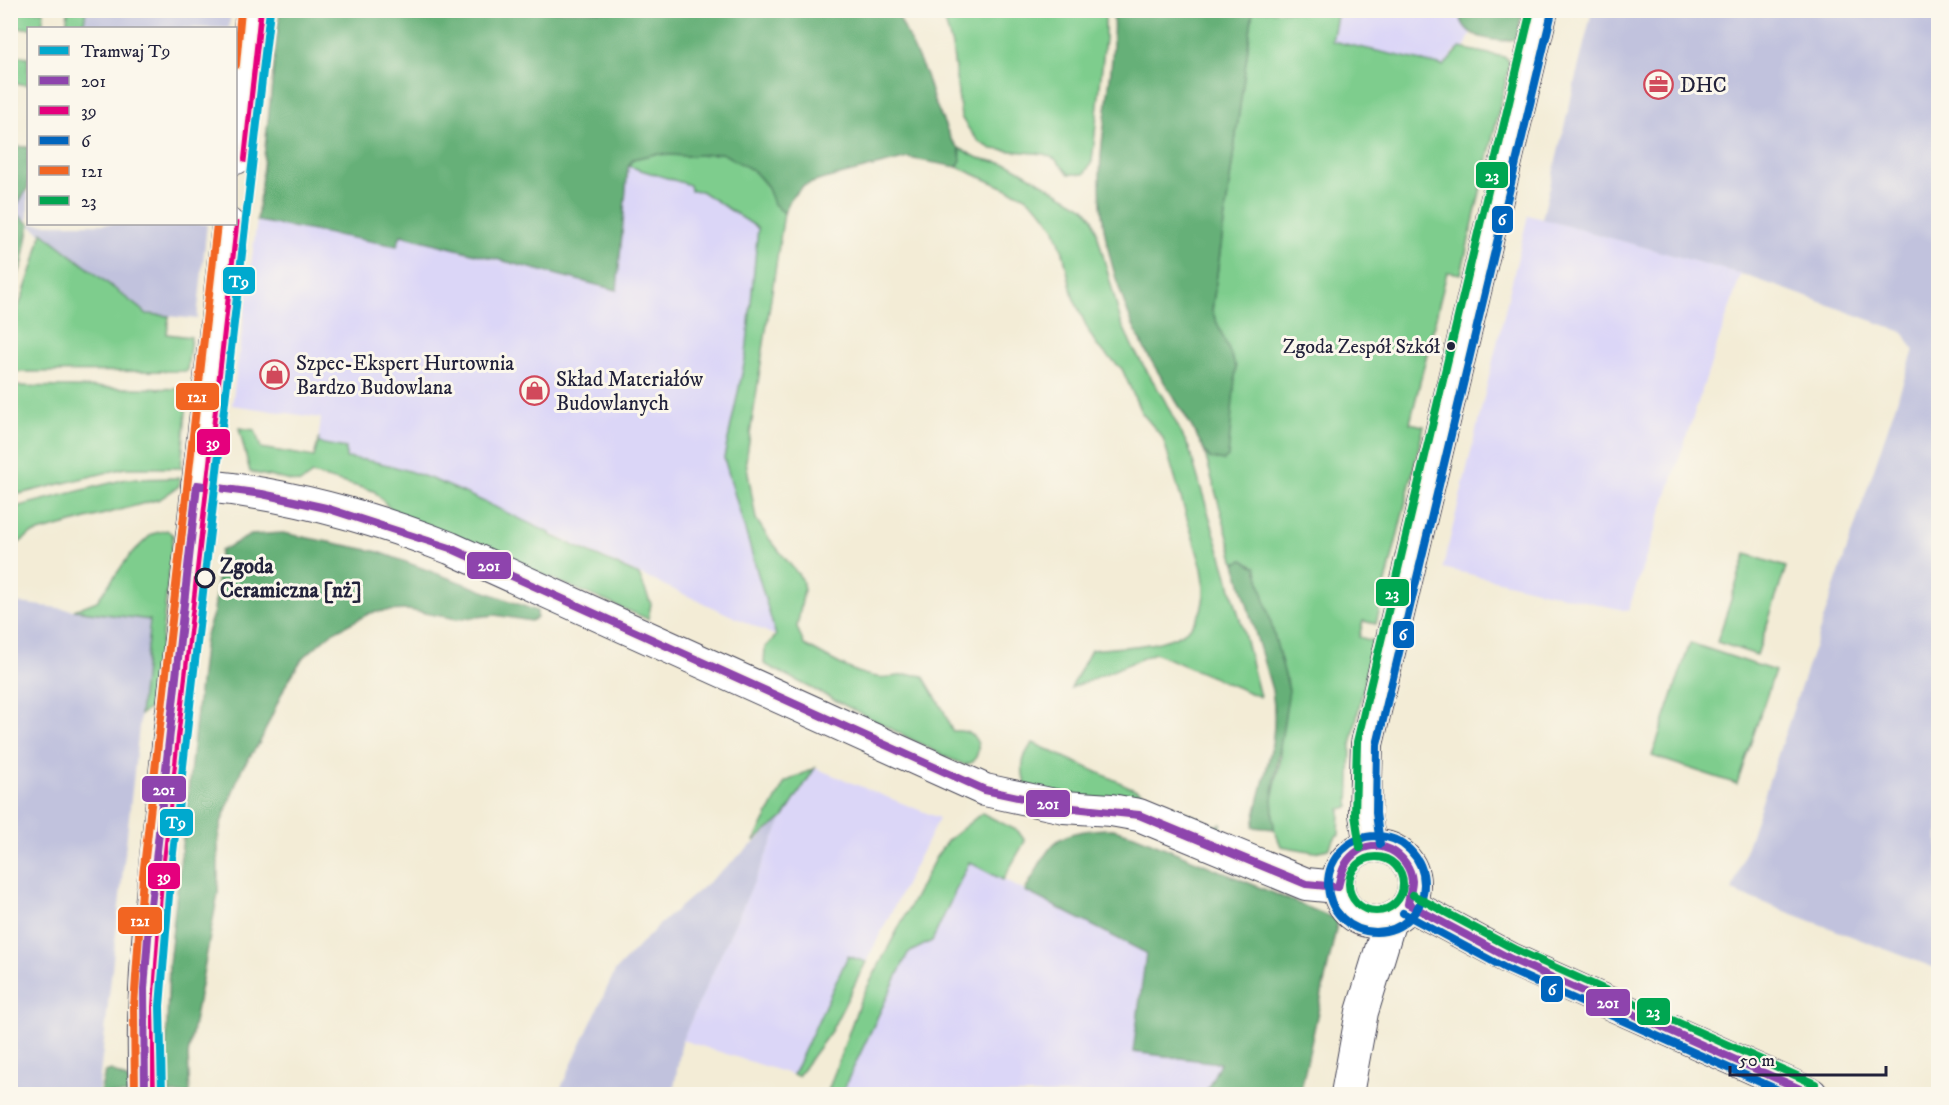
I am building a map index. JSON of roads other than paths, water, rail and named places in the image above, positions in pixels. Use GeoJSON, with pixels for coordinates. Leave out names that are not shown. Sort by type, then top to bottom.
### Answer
{"type":"FeatureCollection","features":[{"type":"Feature","properties":{"kind":"street"},"geometry":{"type":"LineString","coordinates":[[237,149],[252,10]]}},
{"type":"Feature","properties":{"kind":"street"},"geometry":{"type":"LineString","coordinates":[[1370,846],[1365,814],[1367,744],[1542,10]]}},
{"type":"Feature","properties":{"kind":"street"},"geometry":{"type":"LineString","coordinates":[[145,1095],[144,989],[149,924],[228,225]]}},
{"type":"Feature","properties":{"kind":"street"},"geometry":{"type":"LineString","coordinates":[[197,485],[300,502],[401,529],[450,548],[985,790],[1064,807],[1111,810],[1139,815],[1306,884],[1338,887]]}},
{"type":"Feature","properties":{"kind":"street"},"geometry":{"type":"LineString","coordinates":[[1347,1095],[1362,1012],[1399,912],[1413,882],[1408,862],[1391,848],[1370,846],[1351,855],[1339,874],[1340,897],[1357,915],[1372,921],[1399,912],[1511,959],[1811,1095]]}},
{"type":"Feature","properties":{"kind":"street"},"geometry":{"type":"LineString","coordinates":[[1357,915],[1362,1012]]}},
{"type":"Feature","properties":{"kind":"tram line","name":"T9"},"geometry":{"type":"LineString","coordinates":[[162,1094],[160,1006],[171,870],[270,10]]}},
{"type":"Feature","properties":{"kind":"place","name":"DHC"},"geometry":{"type":"Point","coordinates":[1659,85]}},
{"type":"Feature","properties":{"kind":"place","name":"Zgoda Zespół Szkół"},"geometry":{"type":"Point","coordinates":[1451,346]}},
{"type":"Feature","properties":{"kind":"place","name":"Szpec-Ekspert Hurtownia Bardzo Budowlana"},"geometry":{"type":"Point","coordinates":[275,375]}},
{"type":"Feature","properties":{"kind":"place","name":"Skład Materiałów Budowlanych"},"geometry":{"type":"Point","coordinates":[535,391]}},
{"type":"Feature","properties":{"kind":"place","name":"Zgoda Ceramiczna [nż]"},"geometry":{"type":"Point","coordinates":[205,578]}}]}
